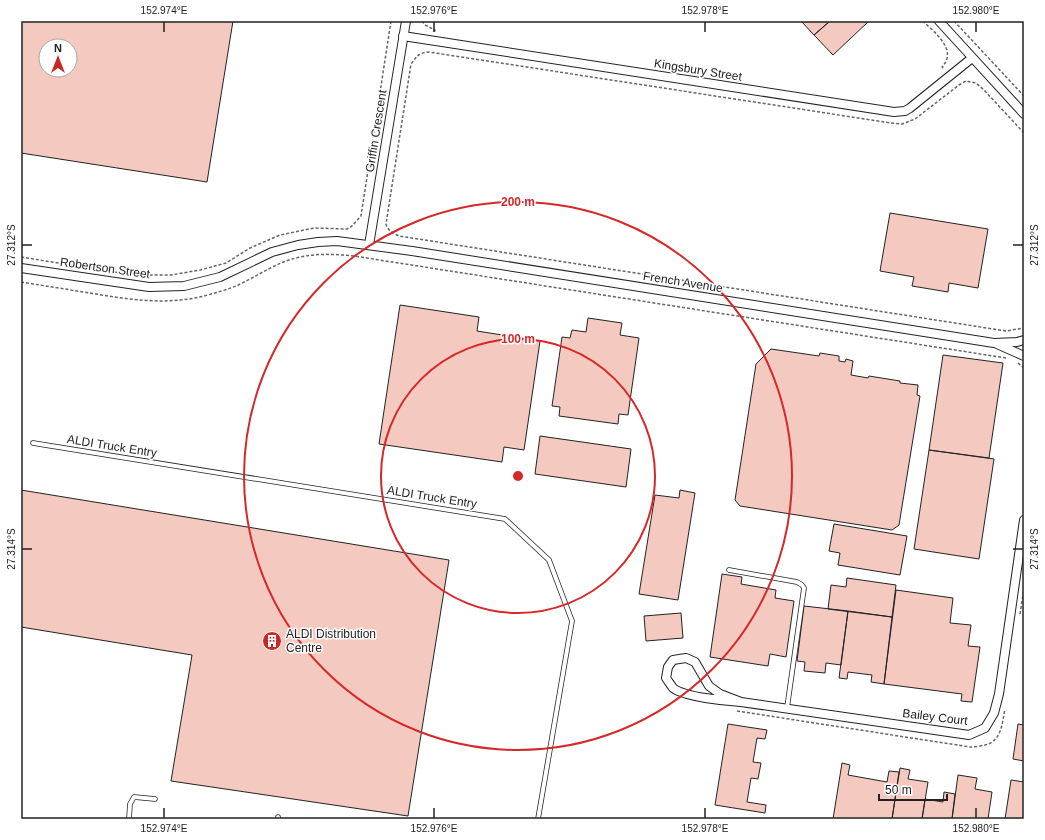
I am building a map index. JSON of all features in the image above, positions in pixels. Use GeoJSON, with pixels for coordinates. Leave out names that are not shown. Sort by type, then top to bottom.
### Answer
{"type":"FeatureCollection","features":[{"type":"Feature","properties":{"kind":"street","name":"Griffin Crescent"},"geometry":{"type":"LineString","coordinates":[[369,245],[406,21]]}},
{"type":"Feature","properties":{"kind":"street"},"geometry":{"type":"LineString","coordinates":[[939,21],[1024,114]]}},
{"type":"Feature","properties":{"kind":"street","name":"Kingsbury Street"},"geometry":{"type":"LineString","coordinates":[[404,36],[894,112],[904,111],[910,108],[972,58]]}},
{"type":"Feature","properties":{"kind":"street","name":"Robertson Street"},"geometry":{"type":"LineString","coordinates":[[21,268],[149,288],[184,286],[220,276],[272,252],[298,245],[337,241],[369,245]]}},
{"type":"Feature","properties":{"kind":"street","name":"French Avenue"},"geometry":{"type":"LineString","coordinates":[[369,245],[994,343],[1017,342],[1024,340]]}},
{"type":"Feature","properties":{"kind":"street","name":"French Avenue"},"geometry":{"type":"LineString","coordinates":[[994,343],[1024,356]]}},
{"type":"Feature","properties":{"kind":"street","name":"Bailey Court"},"geometry":{"type":"LineString","coordinates":[[741,702],[720,694],[709,686],[695,662],[686,658],[673,660],[668,667],[666,678],[673,688],[684,694],[722,701],[787,708],[969,735],[985,728],[994,713],[999,694],[1024,520]]}},
{"type":"Feature","properties":{"kind":"lane","name":"ALDI Truck Entry"},"geometry":{"type":"LineString","coordinates":[[33,443],[505,519],[549,560],[572,621],[538,819]]}},
{"type":"Feature","properties":{"kind":"lane"},"geometry":{"type":"LineString","coordinates":[[729,570],[797,582],[804,588],[787,708]]}},
{"type":"Feature","properties":{"kind":"lane"},"geometry":{"type":"LineString","coordinates":[[129,819],[130,804],[134,797],[155,799]]}},
{"type":"Feature","properties":{"kind":"path"},"geometry":{"type":"LineString","coordinates":[[21,256],[121,273],[171,275],[200,270],[226,263],[250,248],[280,236],[314,228],[347,229],[352,226],[361,216],[391,21]]}},
{"type":"Feature","properties":{"kind":"path"},"geometry":{"type":"LineString","coordinates":[[422,21],[425,25],[435,30],[435,32]]}},
{"type":"Feature","properties":{"kind":"path"},"geometry":{"type":"LineString","coordinates":[[923,21],[947,48],[948,55],[946,64],[942,67],[945,70]]}},
{"type":"Feature","properties":{"kind":"path"},"geometry":{"type":"LineString","coordinates":[[954,21],[1024,96]]}},
{"type":"Feature","properties":{"kind":"path"},"geometry":{"type":"LineString","coordinates":[[1024,133],[984,90],[976,83],[966,81],[916,119],[902,124],[422,52],[416,56],[410,64],[384,224],[391,232],[399,236],[1006,331],[1024,328]]}},
{"type":"Feature","properties":{"kind":"path"},"geometry":{"type":"LineString","coordinates":[[956,82],[959,85]]}},
{"type":"Feature","properties":{"kind":"path"},"geometry":{"type":"LineString","coordinates":[[358,219],[362,220]]}},
{"type":"Feature","properties":{"kind":"path"},"geometry":{"type":"LineString","coordinates":[[354,256],[1013,359]]}},
{"type":"Feature","properties":{"kind":"path"},"geometry":{"type":"LineString","coordinates":[[1018,364],[1024,368]]}},
{"type":"Feature","properties":{"kind":"path"},"geometry":{"type":"LineString","coordinates":[[1019,620],[1024,589]]}},
{"type":"Feature","properties":{"kind":"path"},"geometry":{"type":"LineString","coordinates":[[737,711],[970,747],[987,745],[998,738],[1005,710]]}},
{"type":"Feature","properties":{"kind":"building"},"geometry":{"type":"Polygon","coordinates":[[[21,21],[233,21],[207,182],[21,153],[21,21]]]}},
{"type":"Feature","properties":{"kind":"building"},"geometry":{"type":"Polygon","coordinates":[[[801,21],[830,21],[814,35],[801,21]]]}},
{"type":"Feature","properties":{"kind":"building"},"geometry":{"type":"Polygon","coordinates":[[[830,21],[869,21],[833,55],[814,35],[830,21]]]}},
{"type":"Feature","properties":{"kind":"building"},"geometry":{"type":"Polygon","coordinates":[[[890,213],[988,229],[978,288],[949,283],[948,292],[912,286],[914,277],[880,271],[890,213]]]}},
{"type":"Feature","properties":{"kind":"building"},"geometry":{"type":"Polygon","coordinates":[[[400,305],[479,317],[477,331],[540,341],[524,450],[504,447],[502,462],[379,444],[400,305]]]}},
{"type":"Feature","properties":{"kind":"building"},"geometry":{"type":"Polygon","coordinates":[[[588,318],[622,323],[620,335],[639,338],[628,415],[619,414],[618,424],[559,416],[560,407],[552,406],[562,337],[570,338],[572,330],[586,332],[588,318]]]}},
{"type":"Feature","properties":{"kind":"building"},"geometry":{"type":"Polygon","coordinates":[[[771,349],[819,356],[820,353],[839,356],[839,361],[845,362],[846,359],[853,361],[851,375],[868,378],[869,376],[900,381],[900,383],[918,385],[917,395],[920,396],[899,525],[892,530],[740,506],[735,500],[756,364],[771,349]]]}},
{"type":"Feature","properties":{"kind":"building"},"geometry":{"type":"Polygon","coordinates":[[[943,355],[1003,363],[989,458],[929,450],[943,355]]]}},
{"type":"Feature","properties":{"kind":"building"},"geometry":{"type":"Polygon","coordinates":[[[540,436],[631,449],[626,487],[535,474],[540,436]]]}},
{"type":"Feature","properties":{"kind":"building"},"geometry":{"type":"Polygon","coordinates":[[[929,450],[994,459],[979,559],[914,549],[929,450]]]}},
{"type":"Feature","properties":{"kind":"building","name":"ALDI Distribution Centre"},"geometry":{"type":"Polygon","coordinates":[[[21,490],[449,560],[408,816],[171,781],[192,655],[21,627],[21,490]]]}},
{"type":"Feature","properties":{"kind":"building"},"geometry":{"type":"Polygon","coordinates":[[[680,490],[695,493],[678,600],[639,594],[655,495],[679,498],[680,490]]]}},
{"type":"Feature","properties":{"kind":"building"},"geometry":{"type":"Polygon","coordinates":[[[834,524],[907,536],[900,575],[838,565],[840,553],[829,551],[834,524]]]}},
{"type":"Feature","properties":{"kind":"building"},"geometry":{"type":"Polygon","coordinates":[[[722,574],[742,577],[741,584],[776,590],[775,598],[794,601],[786,657],[770,654],[768,666],[710,657],[722,574]]]}},
{"type":"Feature","properties":{"kind":"building"},"geometry":{"type":"Polygon","coordinates":[[[847,578],[896,585],[892,617],[828,609],[831,585],[846,587],[847,578]]]}},
{"type":"Feature","properties":{"kind":"building"},"geometry":{"type":"Polygon","coordinates":[[[896,590],[953,598],[950,623],[971,625],[968,646],[980,647],[972,702],[961,701],[962,694],[884,684],[896,590]]]}},
{"type":"Feature","properties":{"kind":"building"},"geometry":{"type":"Polygon","coordinates":[[[804,606],[848,611],[841,665],[826,663],[825,673],[804,671],[805,662],[797,661],[804,606]]]}},
{"type":"Feature","properties":{"kind":"building"},"geometry":{"type":"Polygon","coordinates":[[[848,611],[892,617],[884,684],[871,682],[872,675],[848,672],[847,679],[839,678],[848,611]]]}},
{"type":"Feature","properties":{"kind":"building"},"geometry":{"type":"Polygon","coordinates":[[[681,613],[683,638],[646,641],[644,616],[681,613]]]}},
{"type":"Feature","properties":{"kind":"building"},"geometry":{"type":"Polygon","coordinates":[[[728,724],[767,730],[765,739],[757,738],[753,762],[761,763],[758,779],[751,778],[747,802],[766,805],[765,813],[715,805],[728,724]]]}},
{"type":"Feature","properties":{"kind":"building"},"geometry":{"type":"Polygon","coordinates":[[[1018,724],[1024,725],[1024,761],[1013,759],[1018,724]]]}},
{"type":"Feature","properties":{"kind":"building"},"geometry":{"type":"Polygon","coordinates":[[[842,763],[850,765],[848,775],[887,782],[889,771],[899,772],[892,819],[833,819],[842,763]]]}},
{"type":"Feature","properties":{"kind":"building"},"geometry":{"type":"Polygon","coordinates":[[[900,768],[910,770],[908,779],[928,782],[922,819],[892,819],[900,768]]]}},
{"type":"Feature","properties":{"kind":"building"},"geometry":{"type":"Polygon","coordinates":[[[958,775],[977,778],[975,789],[992,792],[988,819],[952,819],[958,775]]]}},
{"type":"Feature","properties":{"kind":"building"},"geometry":{"type":"Polygon","coordinates":[[[1011,780],[1024,782],[1024,819],[1005,819],[1011,780]]]}},
{"type":"Feature","properties":{"kind":"building"},"geometry":{"type":"Polygon","coordinates":[[[944,792],[955,794],[952,819],[922,819],[925,799],[943,802],[944,792]]]}},
{"type":"Feature","properties":{"kind":"place","name":"ALDI Distribution Centre"},"geometry":{"type":"Point","coordinates":[272,641]}}]}
